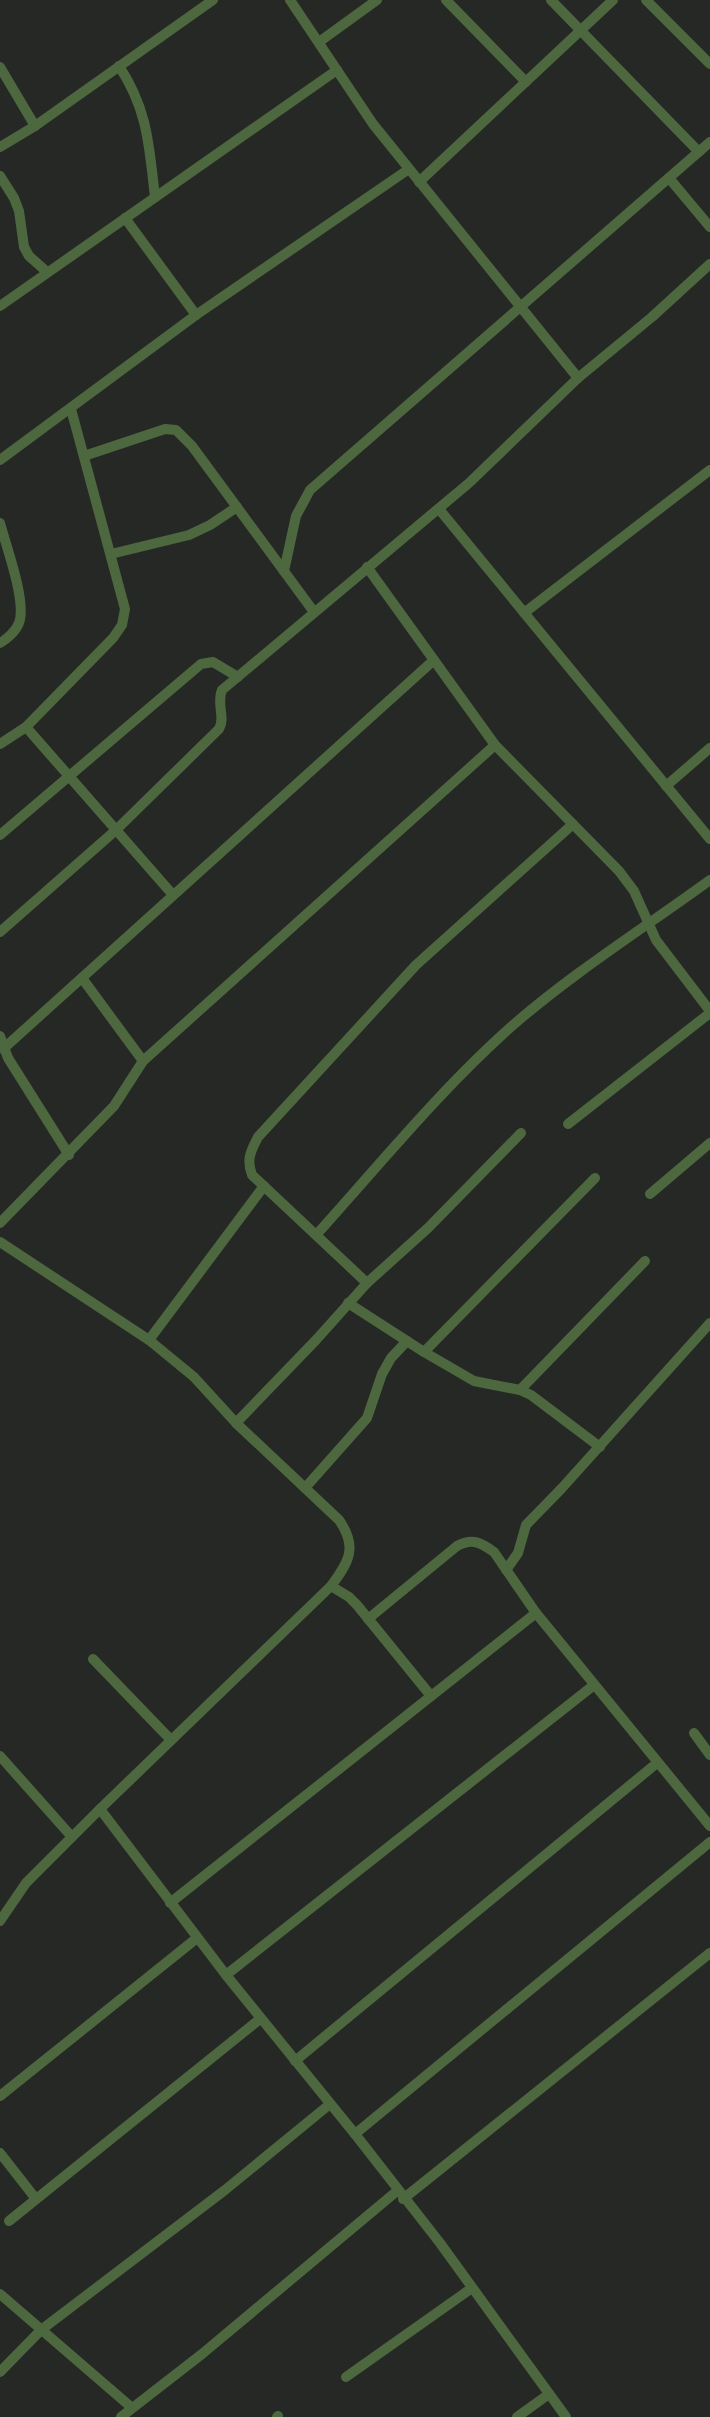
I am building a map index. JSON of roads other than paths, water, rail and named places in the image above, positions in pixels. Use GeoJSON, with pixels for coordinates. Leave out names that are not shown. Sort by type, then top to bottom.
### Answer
{"type":"FeatureCollection","features":[{"type":"Feature","properties":{"kind":"street"},"geometry":{"type":"LineString","coordinates":[[0,157],[2,146],[35,126],[213,0]]}},
{"type":"Feature","properties":{"kind":"street"},"geometry":{"type":"LineString","coordinates":[[290,0],[373,124],[578,378]]}},
{"type":"Feature","properties":{"kind":"street"},"geometry":{"type":"LineString","coordinates":[[319,42],[377,0]]}},
{"type":"Feature","properties":{"kind":"street"},"geometry":{"type":"LineString","coordinates":[[446,0],[526,82]]}},
{"type":"Feature","properties":{"kind":"street"},"geometry":{"type":"LineString","coordinates":[[551,0],[699,152]]}},
{"type":"Feature","properties":{"kind":"street"},"geometry":{"type":"LineString","coordinates":[[419,182],[613,0]]}},
{"type":"Feature","properties":{"kind":"street"},"geometry":{"type":"LineString","coordinates":[[646,0],[710,64]]}},
{"type":"Feature","properties":{"kind":"street"},"geometry":{"type":"LineString","coordinates":[[119,66],[131,84],[144,118],[155,197]]}},
{"type":"Feature","properties":{"kind":"street"},"geometry":{"type":"LineString","coordinates":[[0,67],[35,126]]}},
{"type":"Feature","properties":{"kind":"street"},"geometry":{"type":"LineString","coordinates":[[0,306],[336,70]]}},
{"type":"Feature","properties":{"kind":"street"},"geometry":{"type":"LineString","coordinates":[[284,571],[296,516],[310,490],[710,142]]}},
{"type":"Feature","properties":{"kind":"street"},"geometry":{"type":"LineString","coordinates":[[0,460],[196,315],[409,169]]}},
{"type":"Feature","properties":{"kind":"street"},"geometry":{"type":"LineString","coordinates":[[0,176],[14,198],[19,212],[24,247],[29,256],[47,272]]}},
{"type":"Feature","properties":{"kind":"street"},"geometry":{"type":"LineString","coordinates":[[669,178],[710,227]]}},
{"type":"Feature","properties":{"kind":"street"},"geometry":{"type":"LineString","coordinates":[[125,218],[196,315]]}},
{"type":"Feature","properties":{"kind":"street"},"geometry":{"type":"LineString","coordinates":[[0,932],[116,830],[219,729],[222,725],[218,699],[222,690],[367,567],[440,508],[531,426],[578,378],[652,318],[710,264]]}},
{"type":"Feature","properties":{"kind":"street"},"geometry":{"type":"LineString","coordinates":[[0,744],[26,727],[108,643],[122,625],[125,609],[71,408]]}},
{"type":"Feature","properties":{"kind":"street"},"geometry":{"type":"LineString","coordinates":[[84,456],[165,429],[176,430],[192,446],[314,612]]}},
{"type":"Feature","properties":{"kind":"street"},"geometry":{"type":"LineString","coordinates":[[524,613],[710,470]]}},
{"type":"Feature","properties":{"kind":"street"},"geometry":{"type":"LineString","coordinates":[[111,554],[189,535],[210,525],[237,507]]}},
{"type":"Feature","properties":{"kind":"street"},"geometry":{"type":"LineString","coordinates":[[440,508],[524,613],[710,839]]}},
{"type":"Feature","properties":{"kind":"street"},"geometry":{"type":"LineString","coordinates":[[0,522],[22,602],[19,623],[8,638],[0,643]]}},
{"type":"Feature","properties":{"kind":"street"},"geometry":{"type":"LineString","coordinates":[[367,567],[495,745],[627,881],[637,898],[656,940],[710,1012],[568,1124]]}},
{"type":"Feature","properties":{"kind":"street"},"geometry":{"type":"LineString","coordinates":[[3,1049],[434,660]]}},
{"type":"Feature","properties":{"kind":"street"},"geometry":{"type":"LineString","coordinates":[[0,835],[201,664],[213,662],[238,677]]}},
{"type":"Feature","properties":{"kind":"street"},"geometry":{"type":"LineString","coordinates":[[26,727],[173,895]]}},
{"type":"Feature","properties":{"kind":"street"},"geometry":{"type":"LineString","coordinates":[[0,1223],[69,1155],[114,1106],[143,1060],[495,745]]}},
{"type":"Feature","properties":{"kind":"street"},"geometry":{"type":"LineString","coordinates":[[666,786],[710,748]]}},
{"type":"Feature","properties":{"kind":"street"},"geometry":{"type":"LineString","coordinates":[[367,1282],[252,1175],[248,1165],[249,1155],[258,1137],[416,964],[573,824]]}},
{"type":"Feature","properties":{"kind":"street"},"geometry":{"type":"LineString","coordinates":[[317,1234],[485,1051],[514,1025],[598,960],[710,880]]}},
{"type":"Feature","properties":{"kind":"street"},"geometry":{"type":"LineString","coordinates":[[82,978],[143,1060]]}},
{"type":"Feature","properties":{"kind":"street"},"geometry":{"type":"LineString","coordinates":[[0,1036],[3,1049],[69,1155]]}},
{"type":"Feature","properties":{"kind":"street"},"geometry":{"type":"LineString","coordinates":[[236,1423],[316,1340],[367,1282],[428,1228],[522,1133]]}},
{"type":"Feature","properties":{"kind":"street"},"geometry":{"type":"LineString","coordinates":[[650,1194],[710,1143]]}},
{"type":"Feature","properties":{"kind":"street"},"geometry":{"type":"LineString","coordinates":[[424,1352],[595,1178]]}},
{"type":"Feature","properties":{"kind":"street"},"geometry":{"type":"LineString","coordinates":[[149,1340],[264,1186]]}},
{"type":"Feature","properties":{"kind":"street"},"geometry":{"type":"LineString","coordinates":[[0,1242],[149,1340],[194,1377],[236,1423],[339,1520],[347,1532],[350,1545],[349,1557],[346,1566],[331,1586],[100,1809],[26,1883],[0,1921]]}},
{"type":"Feature","properties":{"kind":"street"},"geometry":{"type":"LineString","coordinates":[[520,1390],[645,1260]]}},
{"type":"Feature","properties":{"kind":"street"},"geometry":{"type":"LineString","coordinates":[[348,1303],[407,1342],[474,1382],[520,1390],[531,1395],[600,1447]]}},
{"type":"Feature","properties":{"kind":"street"},"geometry":{"type":"LineString","coordinates":[[506,1570],[518,1553],[526,1525],[600,1447],[710,1323]]}},
{"type":"Feature","properties":{"kind":"street"},"geometry":{"type":"LineString","coordinates":[[305,1488],[367,1418],[382,1374],[391,1358],[407,1342]]}},
{"type":"Feature","properties":{"kind":"street"},"geometry":{"type":"LineString","coordinates":[[368,1619],[457,1546],[466,1541],[474,1541],[494,1552],[536,1613],[710,1826]]}},
{"type":"Feature","properties":{"kind":"street"},"geometry":{"type":"LineString","coordinates":[[331,1586],[349,1597],[431,1696]]}},
{"type":"Feature","properties":{"kind":"street"},"geometry":{"type":"LineString","coordinates":[[170,1903],[536,1613]]}},
{"type":"Feature","properties":{"kind":"street"},"geometry":{"type":"LineString","coordinates":[[93,1659],[171,1740]]}},
{"type":"Feature","properties":{"kind":"street"},"geometry":{"type":"LineString","coordinates":[[226,1976],[594,1685]]}},
{"type":"Feature","properties":{"kind":"street"},"geometry":{"type":"LineString","coordinates":[[694,1733],[710,1755]]}},
{"type":"Feature","properties":{"kind":"street"},"geometry":{"type":"LineString","coordinates":[[0,1756],[72,1837]]}},
{"type":"Feature","properties":{"kind":"street"},"geometry":{"type":"LineString","coordinates":[[294,2061],[657,1763]]}},
{"type":"Feature","properties":{"kind":"street"},"geometry":{"type":"LineString","coordinates":[[100,1809],[226,1976],[355,2134],[400,2195],[440,2243],[566,2417]]}},
{"type":"Feature","properties":{"kind":"street"},"geometry":{"type":"LineString","coordinates":[[355,2134],[710,1842]]}},
{"type":"Feature","properties":{"kind":"street"},"geometry":{"type":"LineString","coordinates":[[0,2096],[197,1938]]}},
{"type":"Feature","properties":{"kind":"street"},"geometry":{"type":"LineString","coordinates":[[121,2417],[131,2407],[202,2354],[400,2195],[710,1953]]}},
{"type":"Feature","properties":{"kind":"street"},"geometry":{"type":"LineString","coordinates":[[9,2221],[260,2019]]}},
{"type":"Feature","properties":{"kind":"street"},"geometry":{"type":"LineString","coordinates":[[0,2372],[41,2330],[225,2190],[330,2104]]}},
{"type":"Feature","properties":{"kind":"street"},"geometry":{"type":"LineString","coordinates":[[0,2153],[36,2199]]}},
{"type":"Feature","properties":{"kind":"street"},"geometry":{"type":"LineString","coordinates":[[346,2377],[472,2288]]}},
{"type":"Feature","properties":{"kind":"street"},"geometry":{"type":"LineString","coordinates":[[0,2294],[131,2407]]}},
{"type":"Feature","properties":{"kind":"street"},"geometry":{"type":"LineString","coordinates":[[517,2417],[549,2394]]}}]}
